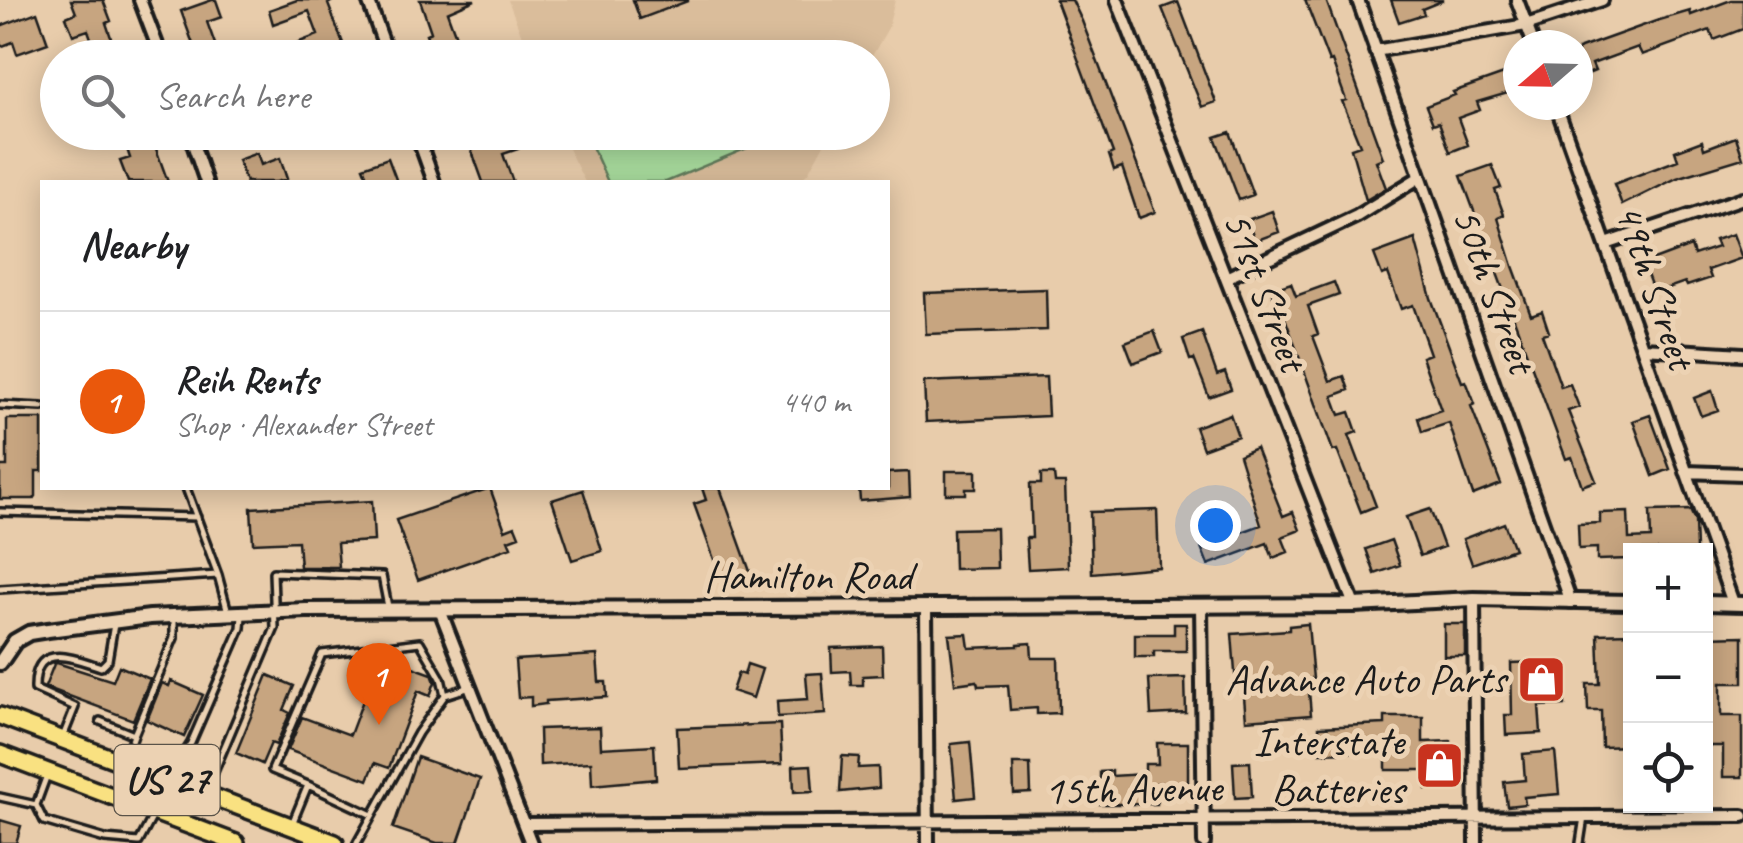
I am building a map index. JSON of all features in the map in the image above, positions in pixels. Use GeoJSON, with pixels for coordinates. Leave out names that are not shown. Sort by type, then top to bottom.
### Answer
{"type":"FeatureCollection","features":[{"type":"Feature","properties":{"kind":"main road","name":"US 27"},"geometry":{"type":"LineString","coordinates":[[0,716],[335,843]]}},
{"type":"Feature","properties":{"kind":"main road","name":"US 27"},"geometry":{"type":"LineString","coordinates":[[0,754],[236,843]]}},
{"type":"Feature","properties":{"kind":"street"},"geometry":{"type":"LineString","coordinates":[[140,0],[155,40]]}},
{"type":"Feature","properties":{"kind":"street"},"geometry":{"type":"LineString","coordinates":[[368,0],[382,40]]}},
{"type":"Feature","properties":{"kind":"street","name":"51st Street"},"geometry":{"type":"LineString","coordinates":[[1117,0],[1354,605]]}},
{"type":"Feature","properties":{"kind":"street","name":"50th Street"},"geometry":{"type":"LineString","coordinates":[[1358,0],[1571,602]]}},
{"type":"Feature","properties":{"kind":"street"},"geometry":{"type":"LineString","coordinates":[[1517,0],[1528,30]]}},
{"type":"Feature","properties":{"kind":"street"},"geometry":{"type":"LineString","coordinates":[[1376,51],[1526,25],[1602,0]]}},
{"type":"Feature","properties":{"kind":"street","name":"49th Street"},"geometry":{"type":"LineString","coordinates":[[1561,120],[1686,472],[1738,603]]}},
{"type":"Feature","properties":{"kind":"street"},"geometry":{"type":"LineString","coordinates":[[194,150],[205,180]]}},
{"type":"Feature","properties":{"kind":"street"},"geometry":{"type":"LineString","coordinates":[[422,150],[433,180]]}},
{"type":"Feature","properties":{"kind":"street"},"geometry":{"type":"LineString","coordinates":[[1226,278],[1356,216],[1420,177]]}},
{"type":"Feature","properties":{"kind":"street"},"geometry":{"type":"LineString","coordinates":[[1606,244],[1743,198]]}},
{"type":"Feature","properties":{"kind":"street"},"geometry":{"type":"LineString","coordinates":[[1643,348],[1743,354]]}},
{"type":"Feature","properties":{"kind":"street"},"geometry":{"type":"LineString","coordinates":[[1686,472],[1743,474]]}},
{"type":"Feature","properties":{"kind":"street"},"geometry":{"type":"LineString","coordinates":[[1474,600],[1476,843]]}},
{"type":"Feature","properties":{"kind":"street","name":"Hamilton Road"},"geometry":{"type":"LineString","coordinates":[[0,663],[15,641],[28,633],[236,613],[1354,605],[1474,600],[1623,602]]}},
{"type":"Feature","properties":{"kind":"street"},"geometry":{"type":"LineString","coordinates":[[1201,604],[1204,843]]}},
{"type":"Feature","properties":{"kind":"street"},"geometry":{"type":"LineString","coordinates":[[926,608],[928,843]]}},
{"type":"Feature","properties":{"kind":"street"},"geometry":{"type":"LineString","coordinates":[[440,610],[531,843]]}},
{"type":"Feature","properties":{"kind":"street","name":"15th Avenue"},"geometry":{"type":"LineString","coordinates":[[1713,812],[1743,816]]}},
{"type":"Feature","properties":{"kind":"street","name":"15th Avenue"},"geometry":{"type":"LineString","coordinates":[[524,824],[1204,822],[1655,813]]}},
{"type":"Feature","properties":{"kind":"lane"},"geometry":{"type":"LineString","coordinates":[[0,405],[40,407]]}},
{"type":"Feature","properties":{"kind":"lane"},"geometry":{"type":"LineString","coordinates":[[167,781],[191,743],[240,628],[187,490]]}},
{"type":"Feature","properties":{"kind":"lane"},"geometry":{"type":"LineString","coordinates":[[0,512],[197,518]]}},
{"type":"Feature","properties":{"kind":"lane"},"geometry":{"type":"LineString","coordinates":[[205,794],[275,628],[273,572],[382,576],[388,610]]}},
{"type":"Feature","properties":{"kind":"lane"},"geometry":{"type":"LineString","coordinates":[[0,589],[218,574]]}},
{"type":"Feature","properties":{"kind":"lane"},"geometry":{"type":"LineString","coordinates":[[124,764],[174,638],[174,616]]}},
{"type":"Feature","properties":{"kind":"lane"},"geometry":{"type":"LineString","coordinates":[[62,740],[75,707],[35,689],[38,671],[52,657],[61,655],[101,667],[108,660],[114,622]]}},
{"type":"Feature","properties":{"kind":"lane"},"geometry":{"type":"LineString","coordinates":[[372,815],[272,770],[322,654],[420,642],[441,678],[445,696]]}},
{"type":"Feature","properties":{"kind":"lane"},"geometry":{"type":"LineString","coordinates":[[357,843],[418,733],[445,696],[470,687]]}},
{"type":"Feature","properties":{"kind":"lane"},"geometry":{"type":"LineString","coordinates":[[100,722],[134,735]]}},
{"type":"Feature","properties":{"kind":"lane"},"geometry":{"type":"LineString","coordinates":[[48,772],[36,805],[44,821],[106,839],[139,842],[156,812]]}},
{"type":"Feature","properties":{"kind":"lane"},"geometry":{"type":"LineString","coordinates":[[291,826],[308,785]]}},
{"type":"Feature","properties":{"kind":"lane"},"geometry":{"type":"LineString","coordinates":[[0,797],[36,805]]}},
{"type":"Feature","properties":{"kind":"lane"},"geometry":{"type":"LineString","coordinates":[[1580,843],[1584,816]]}},
{"type":"Feature","properties":{"kind":"shaded area"},"geometry":{"type":"Polygon","coordinates":[[[508,0],[895,0],[881,40],[523,40],[508,0]]]}},
{"type":"Feature","properties":{"kind":"shaded area"},"geometry":{"type":"Polygon","coordinates":[[[569,150],[821,150],[800,180],[584,180],[569,150]]]}},
{"type":"Feature","properties":{"kind":"green space"},"geometry":{"type":"Polygon","coordinates":[[[594,150],[742,150],[671,180],[607,180],[594,150]]]}},
{"type":"Feature","properties":{"kind":"building"},"geometry":{"type":"Polygon","coordinates":[[[71,0],[103,0],[111,21],[106,23],[112,40],[92,40],[88,30],[73,35],[66,17],[76,13],[71,0]]]}},
{"type":"Feature","properties":{"kind":"building"},"geometry":{"type":"Polygon","coordinates":[[[216,0],[222,17],[207,22],[214,40],[191,40],[181,11],[216,0]]]}},
{"type":"Feature","properties":{"kind":"building"},"geometry":{"type":"Polygon","coordinates":[[[297,0],[334,0],[328,4],[342,40],[305,40],[318,35],[309,11],[273,24],[269,10],[297,0]]]}},
{"type":"Feature","properties":{"kind":"building"},"geometry":{"type":"Polygon","coordinates":[[[420,0],[475,0],[447,12],[457,40],[428,40],[426,34],[431,32],[420,0]]]}},
{"type":"Feature","properties":{"kind":"building"},"geometry":{"type":"Polygon","coordinates":[[[633,0],[688,0],[688,1],[640,19],[633,0]]]}},
{"type":"Feature","properties":{"kind":"building"},"geometry":{"type":"Polygon","coordinates":[[[1056,0],[1072,0],[1082,21],[1155,212],[1139,218],[1122,167],[1114,170],[1109,155],[1113,153],[1056,0]]]}},
{"type":"Feature","properties":{"kind":"building"},"geometry":{"type":"Polygon","coordinates":[[[1305,0],[1326,0],[1383,158],[1376,161],[1386,188],[1366,200],[1351,148],[1360,145],[1342,101],[1346,100],[1332,61],[1329,62],[1305,0]]]}},
{"type":"Feature","properties":{"kind":"building"},"geometry":{"type":"Polygon","coordinates":[[[1391,0],[1442,1],[1422,9],[1424,14],[1399,22],[1391,0]]]}},
{"type":"Feature","properties":{"kind":"building"},"geometry":{"type":"Polygon","coordinates":[[[1731,0],[1743,0],[1743,29],[1714,40],[1710,30],[1642,55],[1638,47],[1593,64],[1593,44],[1690,11],[1691,15],[1731,0]]]}},
{"type":"Feature","properties":{"kind":"building"},"geometry":{"type":"Polygon","coordinates":[[[1178,2],[1216,102],[1202,107],[1162,8],[1178,2]]]}},
{"type":"Feature","properties":{"kind":"building"},"geometry":{"type":"Polygon","coordinates":[[[37,12],[47,40],[17,54],[13,42],[0,47],[0,26],[37,12]]]}},
{"type":"Feature","properties":{"kind":"building"},"geometry":{"type":"Polygon","coordinates":[[[1503,74],[1503,94],[1477,102],[1480,110],[1458,118],[1468,145],[1450,152],[1439,122],[1433,124],[1426,106],[1455,95],[1453,92],[1503,74]]]}},
{"type":"Feature","properties":{"kind":"building"},"geometry":{"type":"Polygon","coordinates":[[[1230,132],[1253,195],[1239,200],[1215,137],[1230,132]]]}},
{"type":"Feature","properties":{"kind":"building"},"geometry":{"type":"Polygon","coordinates":[[[1736,137],[1743,158],[1677,178],[1622,205],[1614,184],[1678,160],[1675,151],[1702,141],[1704,149],[1736,137]]]}},
{"type":"Feature","properties":{"kind":"building"},"geometry":{"type":"Polygon","coordinates":[[[127,150],[156,150],[167,180],[127,180],[120,161],[130,158],[127,150]]]}},
{"type":"Feature","properties":{"kind":"building"},"geometry":{"type":"Polygon","coordinates":[[[471,150],[515,150],[503,154],[512,180],[482,180],[471,150]]]}},
{"type":"Feature","properties":{"kind":"building"},"geometry":{"type":"Polygon","coordinates":[[[257,153],[261,165],[280,158],[287,179],[245,180],[238,160],[257,153]]]}},
{"type":"Feature","properties":{"kind":"building"},"geometry":{"type":"Polygon","coordinates":[[[388,158],[396,180],[368,180],[363,167],[388,158]]]}},
{"type":"Feature","properties":{"kind":"building"},"geometry":{"type":"Polygon","coordinates":[[[1492,165],[1501,188],[1495,190],[1504,215],[1498,218],[1513,266],[1531,315],[1542,311],[1549,332],[1542,334],[1561,387],[1570,384],[1579,407],[1568,411],[1596,481],[1582,486],[1572,457],[1566,459],[1461,176],[1492,165]]]}},
{"type":"Feature","properties":{"kind":"building"},"geometry":{"type":"Polygon","coordinates":[[[1272,211],[1279,232],[1255,241],[1247,220],[1272,211]]]}},
{"type":"Feature","properties":{"kind":"building"},"geometry":{"type":"Polygon","coordinates":[[[1733,234],[1742,258],[1708,270],[1711,278],[1654,293],[1643,264],[1691,246],[1694,255],[1718,247],[1715,240],[1733,234]]]}},
{"type":"Feature","properties":{"kind":"building"},"geometry":{"type":"Polygon","coordinates":[[[1415,239],[1431,298],[1462,382],[1466,381],[1475,404],[1471,406],[1501,484],[1473,495],[1449,423],[1422,432],[1418,418],[1441,410],[1422,357],[1430,354],[1413,305],[1401,309],[1388,273],[1382,275],[1374,254],[1415,239]]]}},
{"type":"Feature","properties":{"kind":"building"},"geometry":{"type":"Polygon","coordinates":[[[1334,282],[1339,295],[1308,306],[1318,334],[1313,336],[1330,381],[1344,376],[1349,390],[1333,396],[1340,415],[1350,412],[1357,432],[1349,435],[1376,506],[1361,512],[1337,450],[1333,451],[1284,315],[1281,316],[1271,290],[1291,283],[1296,296],[1334,282]]]}},
{"type":"Feature","properties":{"kind":"building"},"geometry":{"type":"Polygon","coordinates":[[[1046,289],[1047,330],[926,334],[924,293],[1046,289]]]}},
{"type":"Feature","properties":{"kind":"building"},"geometry":{"type":"Polygon","coordinates":[[[1154,331],[1162,352],[1133,363],[1125,342],[1154,331]]]}},
{"type":"Feature","properties":{"kind":"building"},"geometry":{"type":"Polygon","coordinates":[[[1202,332],[1217,375],[1225,372],[1231,389],[1209,397],[1183,339],[1202,332]]]}},
{"type":"Feature","properties":{"kind":"building"},"geometry":{"type":"Polygon","coordinates":[[[1046,377],[1048,416],[926,422],[924,382],[1046,377]]]}},
{"type":"Feature","properties":{"kind":"building"},"geometry":{"type":"Polygon","coordinates":[[[1712,391],[1718,410],[1701,416],[1694,398],[1712,391]]]}},
{"type":"Feature","properties":{"kind":"building"},"geometry":{"type":"Polygon","coordinates":[[[1230,414],[1238,436],[1203,449],[1195,427],[1230,414]]]}},
{"type":"Feature","properties":{"kind":"building"},"geometry":{"type":"Polygon","coordinates":[[[1650,415],[1670,469],[1653,476],[1633,421],[1650,415]]]}},
{"type":"Feature","properties":{"kind":"building"},"geometry":{"type":"Polygon","coordinates":[[[7,419],[40,419],[40,471],[36,471],[34,499],[0,499],[0,466],[7,466],[7,419]]]}},
{"type":"Feature","properties":{"kind":"building"},"geometry":{"type":"Polygon","coordinates":[[[1256,448],[1283,516],[1293,512],[1300,530],[1282,537],[1288,552],[1273,558],[1267,543],[1208,565],[1201,547],[1261,525],[1239,455],[1256,448]]]}},
{"type":"Feature","properties":{"kind":"building"},"geometry":{"type":"Polygon","coordinates":[[[946,471],[976,471],[976,489],[966,489],[966,494],[946,494],[946,471]]]}},
{"type":"Feature","properties":{"kind":"building"},"geometry":{"type":"Polygon","coordinates":[[[909,472],[910,497],[860,501],[859,490],[890,490],[890,473],[909,472]]]}},
{"type":"Feature","properties":{"kind":"building"},"geometry":{"type":"Polygon","coordinates":[[[1041,474],[1054,474],[1055,483],[1065,483],[1068,567],[1028,569],[1026,538],[1032,538],[1030,484],[1041,484],[1041,474]]]}},
{"type":"Feature","properties":{"kind":"building"},"geometry":{"type":"Polygon","coordinates":[[[491,490],[505,530],[515,526],[519,536],[508,540],[511,547],[418,580],[396,520],[491,490]]]}},
{"type":"Feature","properties":{"kind":"building"},"geometry":{"type":"Polygon","coordinates":[[[583,490],[602,551],[572,560],[552,500],[583,490]]]}},
{"type":"Feature","properties":{"kind":"building"},"geometry":{"type":"Polygon","coordinates":[[[703,490],[721,490],[752,577],[726,586],[723,575],[720,576],[694,504],[706,500],[703,490]]]}},
{"type":"Feature","properties":{"kind":"building"},"geometry":{"type":"Polygon","coordinates":[[[372,501],[374,541],[337,543],[339,567],[300,567],[298,541],[253,543],[251,508],[372,501]]]}},
{"type":"Feature","properties":{"kind":"building"},"geometry":{"type":"Polygon","coordinates":[[[1430,509],[1444,547],[1420,556],[1406,517],[1430,509]]]}},
{"type":"Feature","properties":{"kind":"building"},"geometry":{"type":"Polygon","coordinates":[[[1157,510],[1159,567],[1092,573],[1090,512],[1157,510]]]}},
{"type":"Feature","properties":{"kind":"building"},"geometry":{"type":"Polygon","coordinates":[[[1690,510],[1695,521],[1696,543],[1623,543],[1623,559],[1597,560],[1597,548],[1579,549],[1578,524],[1600,523],[1600,513],[1628,512],[1629,539],[1651,538],[1650,511],[1690,510]]]}},
{"type":"Feature","properties":{"kind":"building"},"geometry":{"type":"Polygon","coordinates":[[[1504,523],[1514,549],[1472,564],[1463,539],[1504,523]]]}},
{"type":"Feature","properties":{"kind":"building"},"geometry":{"type":"Polygon","coordinates":[[[996,528],[997,568],[954,569],[953,529],[996,528]]]}},
{"type":"Feature","properties":{"kind":"building"},"geometry":{"type":"Polygon","coordinates":[[[1391,540],[1400,565],[1375,574],[1366,549],[1391,540]]]}},
{"type":"Feature","properties":{"kind":"building"},"geometry":{"type":"Polygon","coordinates":[[[1174,624],[1186,624],[1186,651],[1154,651],[1154,657],[1135,657],[1135,634],[1174,634],[1174,624]]]}},
{"type":"Feature","properties":{"kind":"building"},"geometry":{"type":"Polygon","coordinates":[[[1308,624],[1313,679],[1308,680],[1311,715],[1246,720],[1243,685],[1236,685],[1232,634],[1289,630],[1289,626],[1308,624]]]}},
{"type":"Feature","properties":{"kind":"building"},"geometry":{"type":"Polygon","coordinates":[[[1444,624],[1465,624],[1465,656],[1444,656],[1444,624]]]}},
{"type":"Feature","properties":{"kind":"building"},"geometry":{"type":"Polygon","coordinates":[[[1623,633],[1623,746],[1602,747],[1601,711],[1588,711],[1587,684],[1600,684],[1598,634],[1623,633]]]}},
{"type":"Feature","properties":{"kind":"building"},"geometry":{"type":"Polygon","coordinates":[[[967,634],[969,648],[1031,643],[1032,658],[1058,658],[1059,713],[1037,714],[1037,708],[1010,710],[1008,685],[978,686],[977,681],[955,684],[949,635],[967,634]]]}},
{"type":"Feature","properties":{"kind":"building"},"geometry":{"type":"Polygon","coordinates":[[[1743,636],[1743,683],[1721,683],[1721,716],[1742,716],[1742,777],[1723,777],[1723,746],[1713,746],[1713,637],[1743,636]]]}},
{"type":"Feature","properties":{"kind":"building"},"geometry":{"type":"Polygon","coordinates":[[[882,646],[883,675],[863,676],[863,685],[851,685],[850,671],[832,672],[831,648],[882,646]]]}},
{"type":"Feature","properties":{"kind":"building"},"geometry":{"type":"Polygon","coordinates":[[[380,655],[432,674],[435,682],[430,696],[418,691],[389,768],[375,763],[368,780],[288,750],[302,717],[350,735],[380,655]]]}},
{"type":"Feature","properties":{"kind":"building"},"geometry":{"type":"Polygon","coordinates":[[[597,655],[599,682],[606,682],[607,697],[546,701],[531,706],[531,697],[518,698],[515,660],[597,655]]]}},
{"type":"Feature","properties":{"kind":"building"},"geometry":{"type":"Polygon","coordinates":[[[1563,661],[1565,705],[1539,706],[1541,733],[1506,735],[1505,715],[1512,715],[1511,663],[1563,661]]]}},
{"type":"Feature","properties":{"kind":"building"},"geometry":{"type":"Polygon","coordinates":[[[57,663],[113,681],[119,666],[150,679],[133,720],[45,687],[57,663]]]}},
{"type":"Feature","properties":{"kind":"building"},"geometry":{"type":"Polygon","coordinates":[[[747,664],[762,669],[753,698],[732,691],[738,673],[744,675],[747,664]]]}},
{"type":"Feature","properties":{"kind":"building"},"geometry":{"type":"Polygon","coordinates":[[[822,673],[825,714],[778,717],[777,701],[808,699],[806,674],[822,673]]]}},
{"type":"Feature","properties":{"kind":"building"},"geometry":{"type":"Polygon","coordinates":[[[268,675],[294,686],[284,710],[290,713],[276,745],[271,743],[262,764],[236,753],[268,675]]]}},
{"type":"Feature","properties":{"kind":"building"},"geometry":{"type":"Polygon","coordinates":[[[1185,678],[1186,713],[1151,715],[1149,679],[1185,678]]]}},
{"type":"Feature","properties":{"kind":"building"},"geometry":{"type":"Polygon","coordinates":[[[171,681],[203,695],[184,737],[147,720],[162,683],[169,686],[171,681]]]}},
{"type":"Feature","properties":{"kind":"building"},"geometry":{"type":"Polygon","coordinates":[[[1385,717],[1423,717],[1423,742],[1451,741],[1454,787],[1426,789],[1425,770],[1386,770],[1386,751],[1320,753],[1319,727],[1385,724],[1385,717]]]}},
{"type":"Feature","properties":{"kind":"building"},"geometry":{"type":"Polygon","coordinates":[[[780,724],[782,764],[679,768],[677,728],[780,724]]]}},
{"type":"Feature","properties":{"kind":"building"},"geometry":{"type":"Polygon","coordinates":[[[600,727],[601,748],[654,745],[656,779],[592,785],[591,762],[540,765],[539,729],[600,727]]]}},
{"type":"Feature","properties":{"kind":"building"},"geometry":{"type":"Polygon","coordinates":[[[970,742],[975,797],[956,799],[951,744],[970,742]]]}},
{"type":"Feature","properties":{"kind":"building"},"geometry":{"type":"Polygon","coordinates":[[[1157,743],[1188,743],[1188,783],[1157,783],[1157,804],[1100,804],[1100,772],[1112,771],[1112,776],[1145,774],[1145,764],[1158,764],[1157,743]]]}},
{"type":"Feature","properties":{"kind":"building"},"geometry":{"type":"Polygon","coordinates":[[[1555,751],[1559,794],[1524,797],[1525,804],[1507,806],[1504,782],[1525,780],[1523,754],[1555,751]]]}},
{"type":"Feature","properties":{"kind":"building"},"geometry":{"type":"Polygon","coordinates":[[[842,756],[859,757],[858,768],[878,767],[879,788],[840,792],[842,756]]]}},
{"type":"Feature","properties":{"kind":"building"},"geometry":{"type":"Polygon","coordinates":[[[417,757],[480,779],[458,843],[437,843],[393,828],[417,757]]]}},
{"type":"Feature","properties":{"kind":"building"},"geometry":{"type":"Polygon","coordinates":[[[1250,762],[1252,797],[1235,798],[1233,763],[1250,762]]]}},
{"type":"Feature","properties":{"kind":"building"},"geometry":{"type":"Polygon","coordinates":[[[1013,764],[1030,764],[1031,793],[1014,794],[1013,764]]]}},
{"type":"Feature","properties":{"kind":"building"},"geometry":{"type":"Polygon","coordinates":[[[811,765],[813,791],[794,792],[793,766],[811,765]]]}},
{"type":"Feature","properties":{"kind":"building"},"geometry":{"type":"Polygon","coordinates":[[[0,820],[21,826],[16,843],[0,843],[0,820]]]}},
{"type":"Feature","properties":{"kind":"place","name":"Advance Auto Parts"},"geometry":{"type":"Point","coordinates":[1541,679]}},
{"type":"Feature","properties":{"kind":"place","name":"Reih Rents"},"geometry":{"type":"Point","coordinates":[379,725]}},
{"type":"Feature","properties":{"kind":"place","name":"Interstate Batteries"},"geometry":{"type":"Point","coordinates":[1439,765]}}]}
